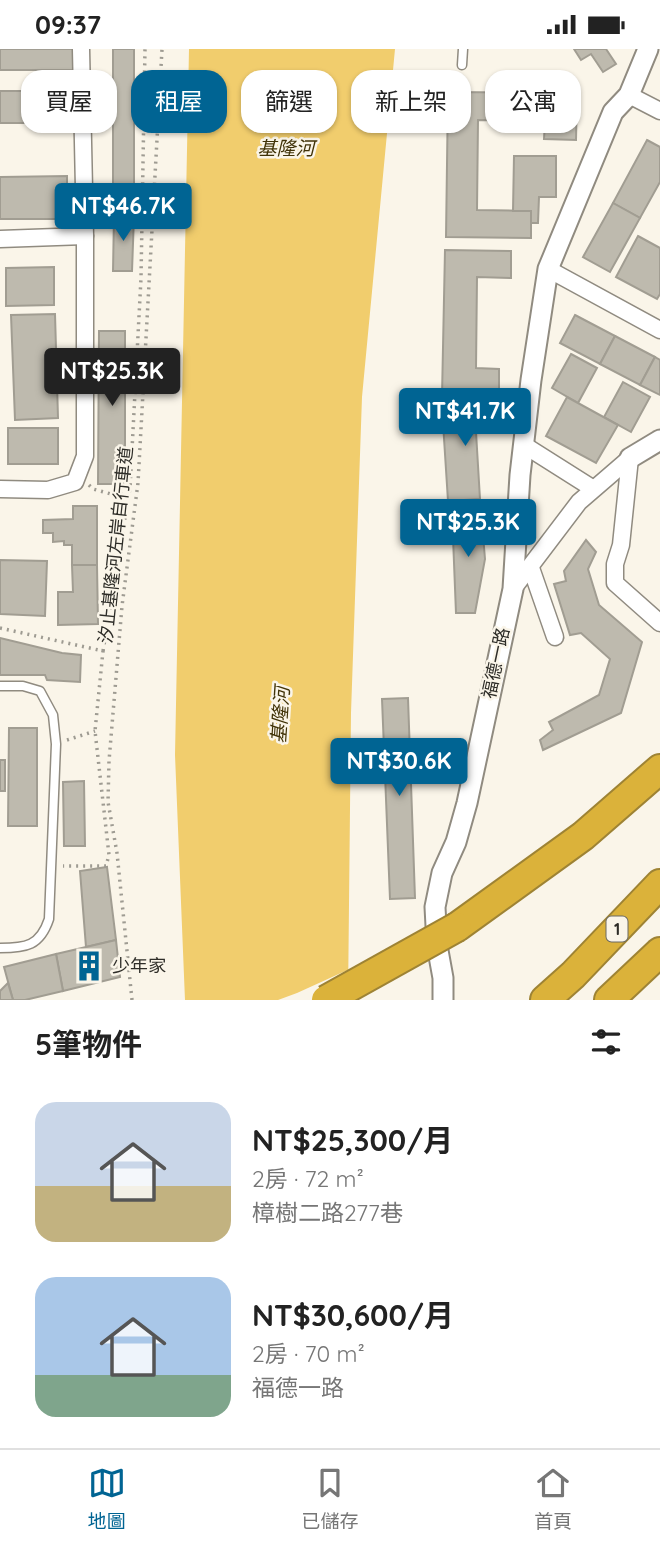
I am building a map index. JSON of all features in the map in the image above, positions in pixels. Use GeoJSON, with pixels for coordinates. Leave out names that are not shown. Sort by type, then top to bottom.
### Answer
{"type":"FeatureCollection","features":[{"type":"Feature","properties":{"kind":"highway"},"geometry":{"type":"LineString","coordinates":[[326,1000],[457,927],[583,836],[660,769]]}},
{"type":"Feature","properties":{"kind":"highway","name":"1"},"geometry":{"type":"LineString","coordinates":[[545,1000],[573,975],[660,884]]}},
{"type":"Feature","properties":{"kind":"highway"},"geometry":{"type":"LineString","coordinates":[[609,1000],[660,952]]}},
{"type":"Feature","properties":{"kind":"street"},"geometry":{"type":"LineString","coordinates":[[0,489],[48,490],[75,482],[85,456],[85,236],[81,49]]}},
{"type":"Feature","properties":{"kind":"street","name":"福德一路"},"geometry":{"type":"LineString","coordinates":[[443,1000],[443,978],[436,945],[435,907],[442,873],[456,842],[467,803],[513,589],[520,475],[548,269],[613,112],[629,95],[648,49]]}},
{"type":"Feature","properties":{"kind":"street"},"geometry":{"type":"LineString","coordinates":[[629,95],[660,111]]}},
{"type":"Feature","properties":{"kind":"street"},"geometry":{"type":"LineString","coordinates":[[0,239],[85,236]]}},
{"type":"Feature","properties":{"kind":"street"},"geometry":{"type":"LineString","coordinates":[[548,269],[660,330]]}},
{"type":"Feature","properties":{"kind":"street"},"geometry":{"type":"LineString","coordinates":[[513,589],[592,488],[630,458],[660,440]]}},
{"type":"Feature","properties":{"kind":"street"},"geometry":{"type":"LineString","coordinates":[[524,445],[592,488]]}},
{"type":"Feature","properties":{"kind":"street"},"geometry":{"type":"LineString","coordinates":[[630,458],[621,545],[615,564],[615,583],[660,623]]}},
{"type":"Feature","properties":{"kind":"street"},"geometry":{"type":"LineString","coordinates":[[531,568],[555,637]]}},
{"type":"Feature","properties":{"kind":"lane"},"geometry":{"type":"LineString","coordinates":[[462,65],[463,49]]}},
{"type":"Feature","properties":{"kind":"lane"},"geometry":{"type":"LineString","coordinates":[[0,686],[23,686],[40,691],[53,715],[57,744],[49,919],[45,933],[30,945],[17,949],[0,949]]}},
{"type":"Feature","properties":{"kind":"path"},"geometry":{"type":"LineString","coordinates":[[51,866],[106,866],[109,855],[95,731],[103,651],[130,488],[141,278],[145,49]]}},
{"type":"Feature","properties":{"kind":"path","name":"汐止基隆河左岸自行車道"},"geometry":{"type":"LineString","coordinates":[[132,1000],[117,853],[108,802],[108,761],[122,606],[138,484],[162,49]]}},
{"type":"Feature","properties":{"kind":"path"},"geometry":{"type":"LineString","coordinates":[[86,482],[93,489],[118,496],[130,488]]}},
{"type":"Feature","properties":{"kind":"path"},"geometry":{"type":"LineString","coordinates":[[0,628],[103,651]]}},
{"type":"Feature","properties":{"kind":"path"},"geometry":{"type":"LineString","coordinates":[[57,744],[95,731]]}},
{"type":"Feature","properties":{"kind":"path"},"geometry":{"type":"LineString","coordinates":[[109,855],[117,853]]}},
{"type":"Feature","properties":{"kind":"water","name":"基隆河"},"geometry":{"type":"Polygon","coordinates":[[[189,49],[395,49],[393,70],[351,70],[351,133],[387,133],[362,397],[351,713],[348,1000],[185,1000],[175,755],[187,133],[227,133],[227,70],[189,70],[189,49]]]}},
{"type":"Feature","properties":{"kind":"pier"},"geometry":{"type":"Polygon","coordinates":[[[352,968],[352,1000],[278,1000],[297,993],[352,968]]]}},
{"type":"Feature","properties":{"kind":"building"},"geometry":{"type":"Polygon","coordinates":[[[0,49],[73,49],[73,70],[0,70],[0,49]]]}},
{"type":"Feature","properties":{"kind":"building"},"geometry":{"type":"Polygon","coordinates":[[[113,49],[134,49],[134,70],[131,70],[131,133],[134,133],[134,208],[113,208],[113,133],[117,133],[117,70],[113,70],[113,49]]]}},
{"type":"Feature","properties":{"kind":"building"},"geometry":{"type":"Polygon","coordinates":[[[574,49],[606,49],[616,64],[603,72],[591,54],[581,60],[574,49]]]}},
{"type":"Feature","properties":{"kind":"building"},"geometry":{"type":"Polygon","coordinates":[[[0,91],[21,91],[21,123],[0,123],[0,91]]]}},
{"type":"Feature","properties":{"kind":"building"},"geometry":{"type":"Polygon","coordinates":[[[471,92],[485,92],[485,120],[478,120],[477,210],[531,211],[531,238],[446,237],[447,133],[471,133],[471,92]]]}},
{"type":"Feature","properties":{"kind":"building"},"geometry":{"type":"Polygon","coordinates":[[[544,133],[576,133],[576,140],[544,139],[544,133]]]}},
{"type":"Feature","properties":{"kind":"building"},"geometry":{"type":"Polygon","coordinates":[[[647,140],[660,147],[660,182],[640,218],[613,203],[647,140]]]}},
{"type":"Feature","properties":{"kind":"building"},"geometry":{"type":"Polygon","coordinates":[[[514,156],[556,156],[556,197],[539,197],[538,223],[531,223],[531,211],[513,211],[514,156]]]}},
{"type":"Feature","properties":{"kind":"building"},"geometry":{"type":"Polygon","coordinates":[[[67,176],[67,219],[0,219],[0,177],[67,176]]]}},
{"type":"Feature","properties":{"kind":"building"},"geometry":{"type":"Polygon","coordinates":[[[613,203],[640,218],[610,272],[583,257],[613,203]]]}},
{"type":"Feature","properties":{"kind":"building"},"geometry":{"type":"Polygon","coordinates":[[[114,216],[134,216],[132,271],[113,271],[114,216]]]}},
{"type":"Feature","properties":{"kind":"building"},"geometry":{"type":"Polygon","coordinates":[[[638,236],[660,248],[660,294],[657,299],[616,277],[638,236]]]}},
{"type":"Feature","properties":{"kind":"building"},"geometry":{"type":"Polygon","coordinates":[[[445,250],[511,251],[511,278],[477,277],[476,368],[499,369],[499,397],[442,396],[445,250]]]}},
{"type":"Feature","properties":{"kind":"building"},"geometry":{"type":"Polygon","coordinates":[[[54,267],[54,305],[6,306],[6,268],[54,267]]]}},
{"type":"Feature","properties":{"kind":"building"},"geometry":{"type":"Polygon","coordinates":[[[55,314],[58,418],[15,420],[11,315],[55,314]]]}},
{"type":"Feature","properties":{"kind":"building"},"geometry":{"type":"Polygon","coordinates":[[[575,315],[615,336],[600,364],[560,343],[575,315]]]}},
{"type":"Feature","properties":{"kind":"building"},"geometry":{"type":"Polygon","coordinates":[[[99,331],[125,331],[125,484],[98,484],[99,331]]]}},
{"type":"Feature","properties":{"kind":"building"},"geometry":{"type":"Polygon","coordinates":[[[615,336],[655,357],[640,385],[600,364],[615,336]]]}},
{"type":"Feature","properties":{"kind":"building"},"geometry":{"type":"Polygon","coordinates":[[[571,354],[597,368],[578,403],[552,388],[571,354]]]}},
{"type":"Feature","properties":{"kind":"building"},"geometry":{"type":"Polygon","coordinates":[[[655,357],[660,360],[660,395],[640,385],[655,357]]]}},
{"type":"Feature","properties":{"kind":"building"},"geometry":{"type":"Polygon","coordinates":[[[623,382],[650,397],[631,432],[604,417],[623,382]]]}},
{"type":"Feature","properties":{"kind":"building"},"geometry":{"type":"Polygon","coordinates":[[[567,397],[618,425],[596,463],[546,436],[567,397]]]}},
{"type":"Feature","properties":{"kind":"building"},"geometry":{"type":"Polygon","coordinates":[[[494,404],[496,431],[476,432],[480,499],[448,501],[442,407],[494,404]]]}},
{"type":"Feature","properties":{"kind":"building"},"geometry":{"type":"Polygon","coordinates":[[[8,428],[58,428],[58,464],[8,464],[8,428]]]}},
{"type":"Feature","properties":{"kind":"building"},"geometry":{"type":"Polygon","coordinates":[[[73,506],[97,506],[97,565],[72,565],[72,545],[64,545],[64,541],[53,542],[53,533],[43,533],[43,520],[73,519],[73,506]]]}},
{"type":"Feature","properties":{"kind":"building"},"geometry":{"type":"Polygon","coordinates":[[[481,511],[485,559],[475,613],[456,613],[452,512],[481,511]]]}},
{"type":"Feature","properties":{"kind":"building"},"geometry":{"type":"Polygon","coordinates":[[[586,540],[596,552],[588,569],[599,605],[642,642],[621,713],[543,750],[540,740],[553,730],[549,722],[599,695],[610,659],[581,633],[570,635],[554,584],[566,581],[564,571],[586,540]]]}},
{"type":"Feature","properties":{"kind":"building"},"geometry":{"type":"Polygon","coordinates":[[[0,560],[47,561],[45,616],[0,614],[0,560]]]}},
{"type":"Feature","properties":{"kind":"building"},"geometry":{"type":"Polygon","coordinates":[[[72,565],[97,565],[98,624],[58,625],[58,592],[73,592],[72,565]]]}},
{"type":"Feature","properties":{"kind":"building"},"geometry":{"type":"Polygon","coordinates":[[[0,638],[81,655],[80,682],[47,680],[45,675],[0,675],[0,638]]]}},
{"type":"Feature","properties":{"kind":"building"},"geometry":{"type":"Polygon","coordinates":[[[408,698],[415,898],[390,899],[382,699],[408,698]]]}},
{"type":"Feature","properties":{"kind":"building"},"geometry":{"type":"Polygon","coordinates":[[[9,728],[37,728],[37,826],[8,826],[9,728]]]}},
{"type":"Feature","properties":{"kind":"building"},"geometry":{"type":"Polygon","coordinates":[[[0,760],[5,760],[5,791],[0,791],[0,760]]]}},
{"type":"Feature","properties":{"kind":"building"},"geometry":{"type":"Polygon","coordinates":[[[84,781],[85,846],[64,846],[63,782],[84,781]]]}},
{"type":"Feature","properties":{"kind":"building","name":"少年家"},"geometry":{"type":"Polygon","coordinates":[[[107,867],[116,940],[86,947],[80,871],[107,867]]]}},
{"type":"Feature","properties":{"kind":"building","name":"少年家"},"geometry":{"type":"Polygon","coordinates":[[[116,940],[120,977],[63,991],[56,954],[116,940]]]}},
{"type":"Feature","properties":{"kind":"building","name":"少年家"},"geometry":{"type":"Polygon","coordinates":[[[56,954],[63,991],[25,1000],[13,1000],[4,967],[56,954]]]}},
{"type":"Feature","properties":{"kind":"building"},"geometry":{"type":"Polygon","coordinates":[[[8,983],[13,1000],[0,1000],[0,991],[8,983]]]}},
{"type":"Feature","properties":{"kind":"place","name":"少年家"},"geometry":{"type":"Point","coordinates":[89,966]}}]}
